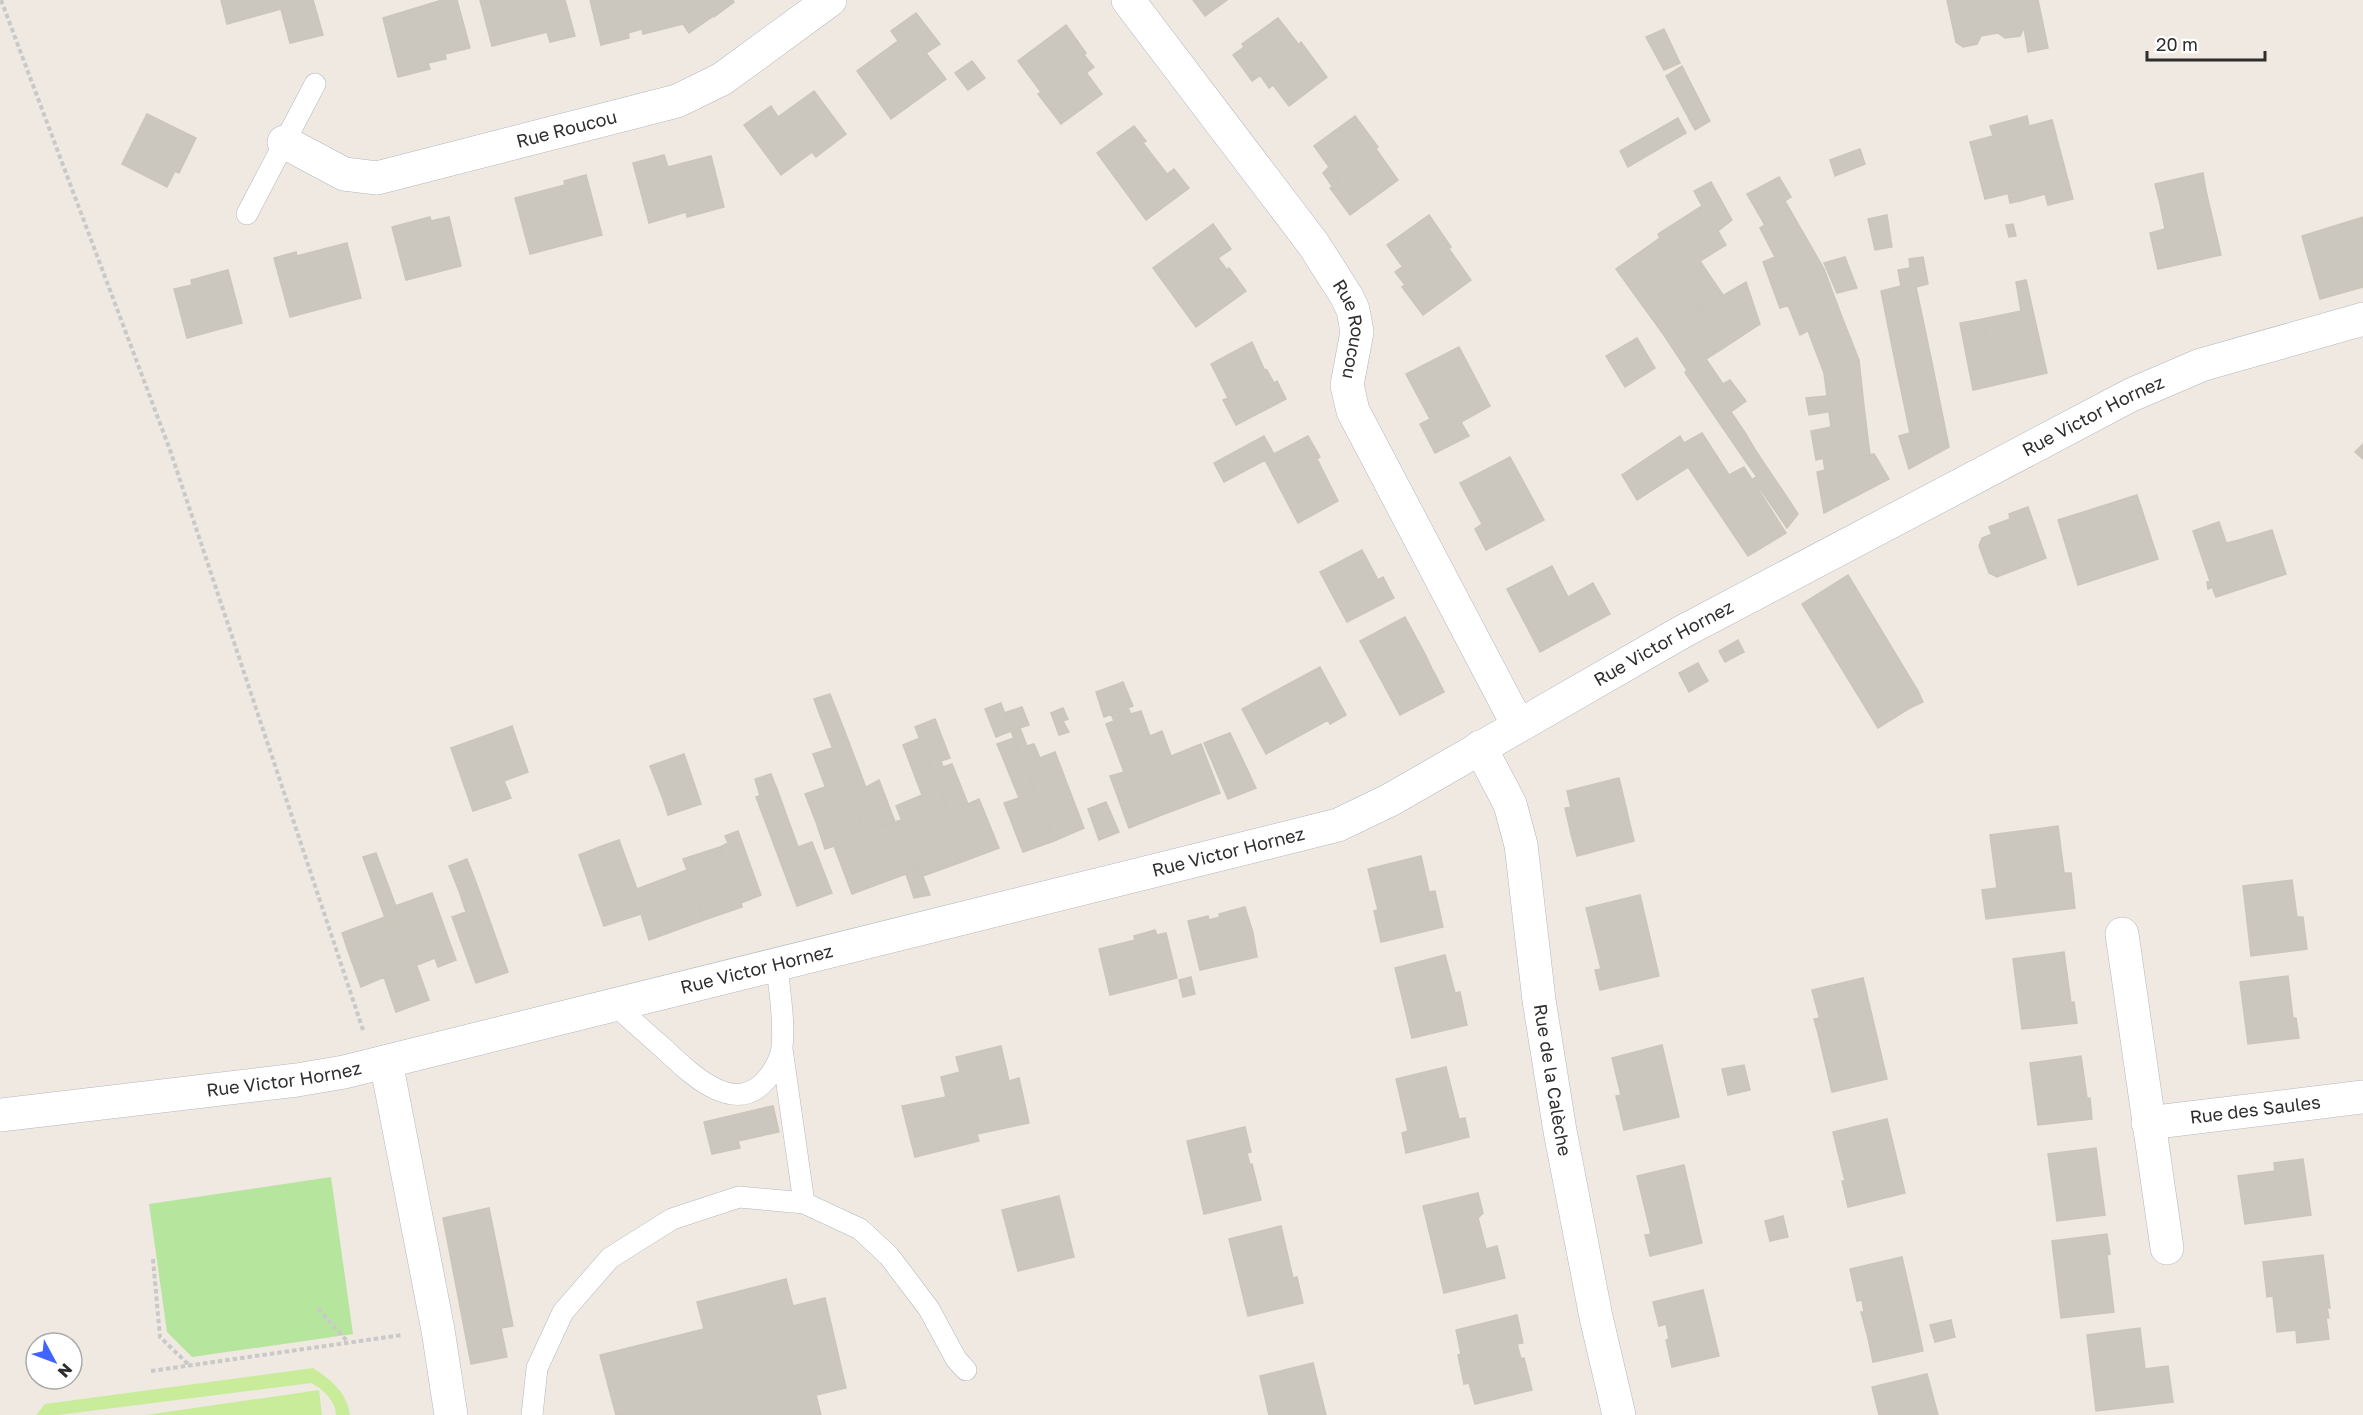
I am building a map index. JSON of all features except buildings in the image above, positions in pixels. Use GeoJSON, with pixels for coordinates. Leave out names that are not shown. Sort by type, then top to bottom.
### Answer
{"type":"FeatureCollection","features":[{"type":"Feature","properties":{"kind":"street","name":"Rue Roucou"},"geometry":{"type":"LineString","coordinates":[[284,142],[344,174],[377,178],[665,104],[694,94],[722,79],[830,0]]}},
{"type":"Feature","properties":{"kind":"street","name":"Rue Roucou"},"geometry":{"type":"LineString","coordinates":[[1128,0],[1314,245],[1347,297],[1353,310],[1357,332],[1347,385],[1353,411],[1518,725]]}},
{"type":"Feature","properties":{"kind":"street","name":"Rue Victor Hornez"},"geometry":{"type":"LineString","coordinates":[[0,1115],[297,1080],[386,1062],[1319,831],[1374,808],[1682,632],[2156,382],[2221,359],[2363,319]]}},
{"type":"Feature","properties":{"kind":"street","name":"Rue de la Calèche"},"geometry":{"type":"LineString","coordinates":[[1480,747],[1510,804],[1521,846],[1539,1000],[1560,1131],[1596,1317],[1619,1415]]}},
{"type":"Feature","properties":{"kind":"street"},"geometry":{"type":"LineString","coordinates":[[2122,934],[2166,1248]]}},
{"type":"Feature","properties":{"kind":"street"},"geometry":{"type":"LineString","coordinates":[[386,1062],[438,1330],[451,1415]]}},
{"type":"Feature","properties":{"kind":"street","name":"Rue des Saules"},"geometry":{"type":"LineString","coordinates":[[2148,1123],[2363,1097]]}},
{"type":"Feature","properties":{"kind":"lane"},"geometry":{"type":"LineString","coordinates":[[247,213],[315,84]]}},
{"type":"Feature","properties":{"kind":"lane"},"geometry":{"type":"LineString","coordinates":[[777,964],[782,1016],[782,1048],[804,1203]]}},
{"type":"Feature","properties":{"kind":"lane"},"geometry":{"type":"LineString","coordinates":[[615,1004],[691,1073],[706,1084],[727,1093],[746,1093],[756,1089],[771,1075],[782,1048]]}},
{"type":"Feature","properties":{"kind":"lane"},"geometry":{"type":"LineString","coordinates":[[532,1415],[537,1368],[563,1312],[610,1258],[672,1220],[739,1197],[804,1203],[860,1229],[889,1256],[929,1309],[956,1359],[966,1370]]}},
{"type":"Feature","properties":{"kind":"path"},"geometry":{"type":"LineString","coordinates":[[1,0],[170,450],[368,1044],[386,1062]]}},
{"type":"Feature","properties":{"kind":"path"},"geometry":{"type":"LineString","coordinates":[[153,1259],[160,1337],[190,1365]]}},
{"type":"Feature","properties":{"kind":"path"},"geometry":{"type":"LineString","coordinates":[[318,1309],[348,1342]]}},
{"type":"Feature","properties":{"kind":"path"},"geometry":{"type":"LineString","coordinates":[[151,1371],[438,1330]]}},
{"type":"Feature","properties":{"kind":"green space"},"geometry":{"type":"Polygon","coordinates":[[[331,1177],[353,1334],[192,1357],[167,1332],[149,1204],[331,1177]]]}},
{"type":"Feature","properties":{"kind":"green space"},"geometry":{"type":"Polygon","coordinates":[[[313,1368],[332,1382],[342,1393],[350,1415],[336,1415],[334,1405],[328,1396],[311,1383],[58,1415],[36,1415],[45,1404],[313,1368]]]}},
{"type":"Feature","properties":{"kind":"green space"},"geometry":{"type":"Polygon","coordinates":[[[319,1390],[322,1415],[146,1415],[319,1390]]]}}]}
